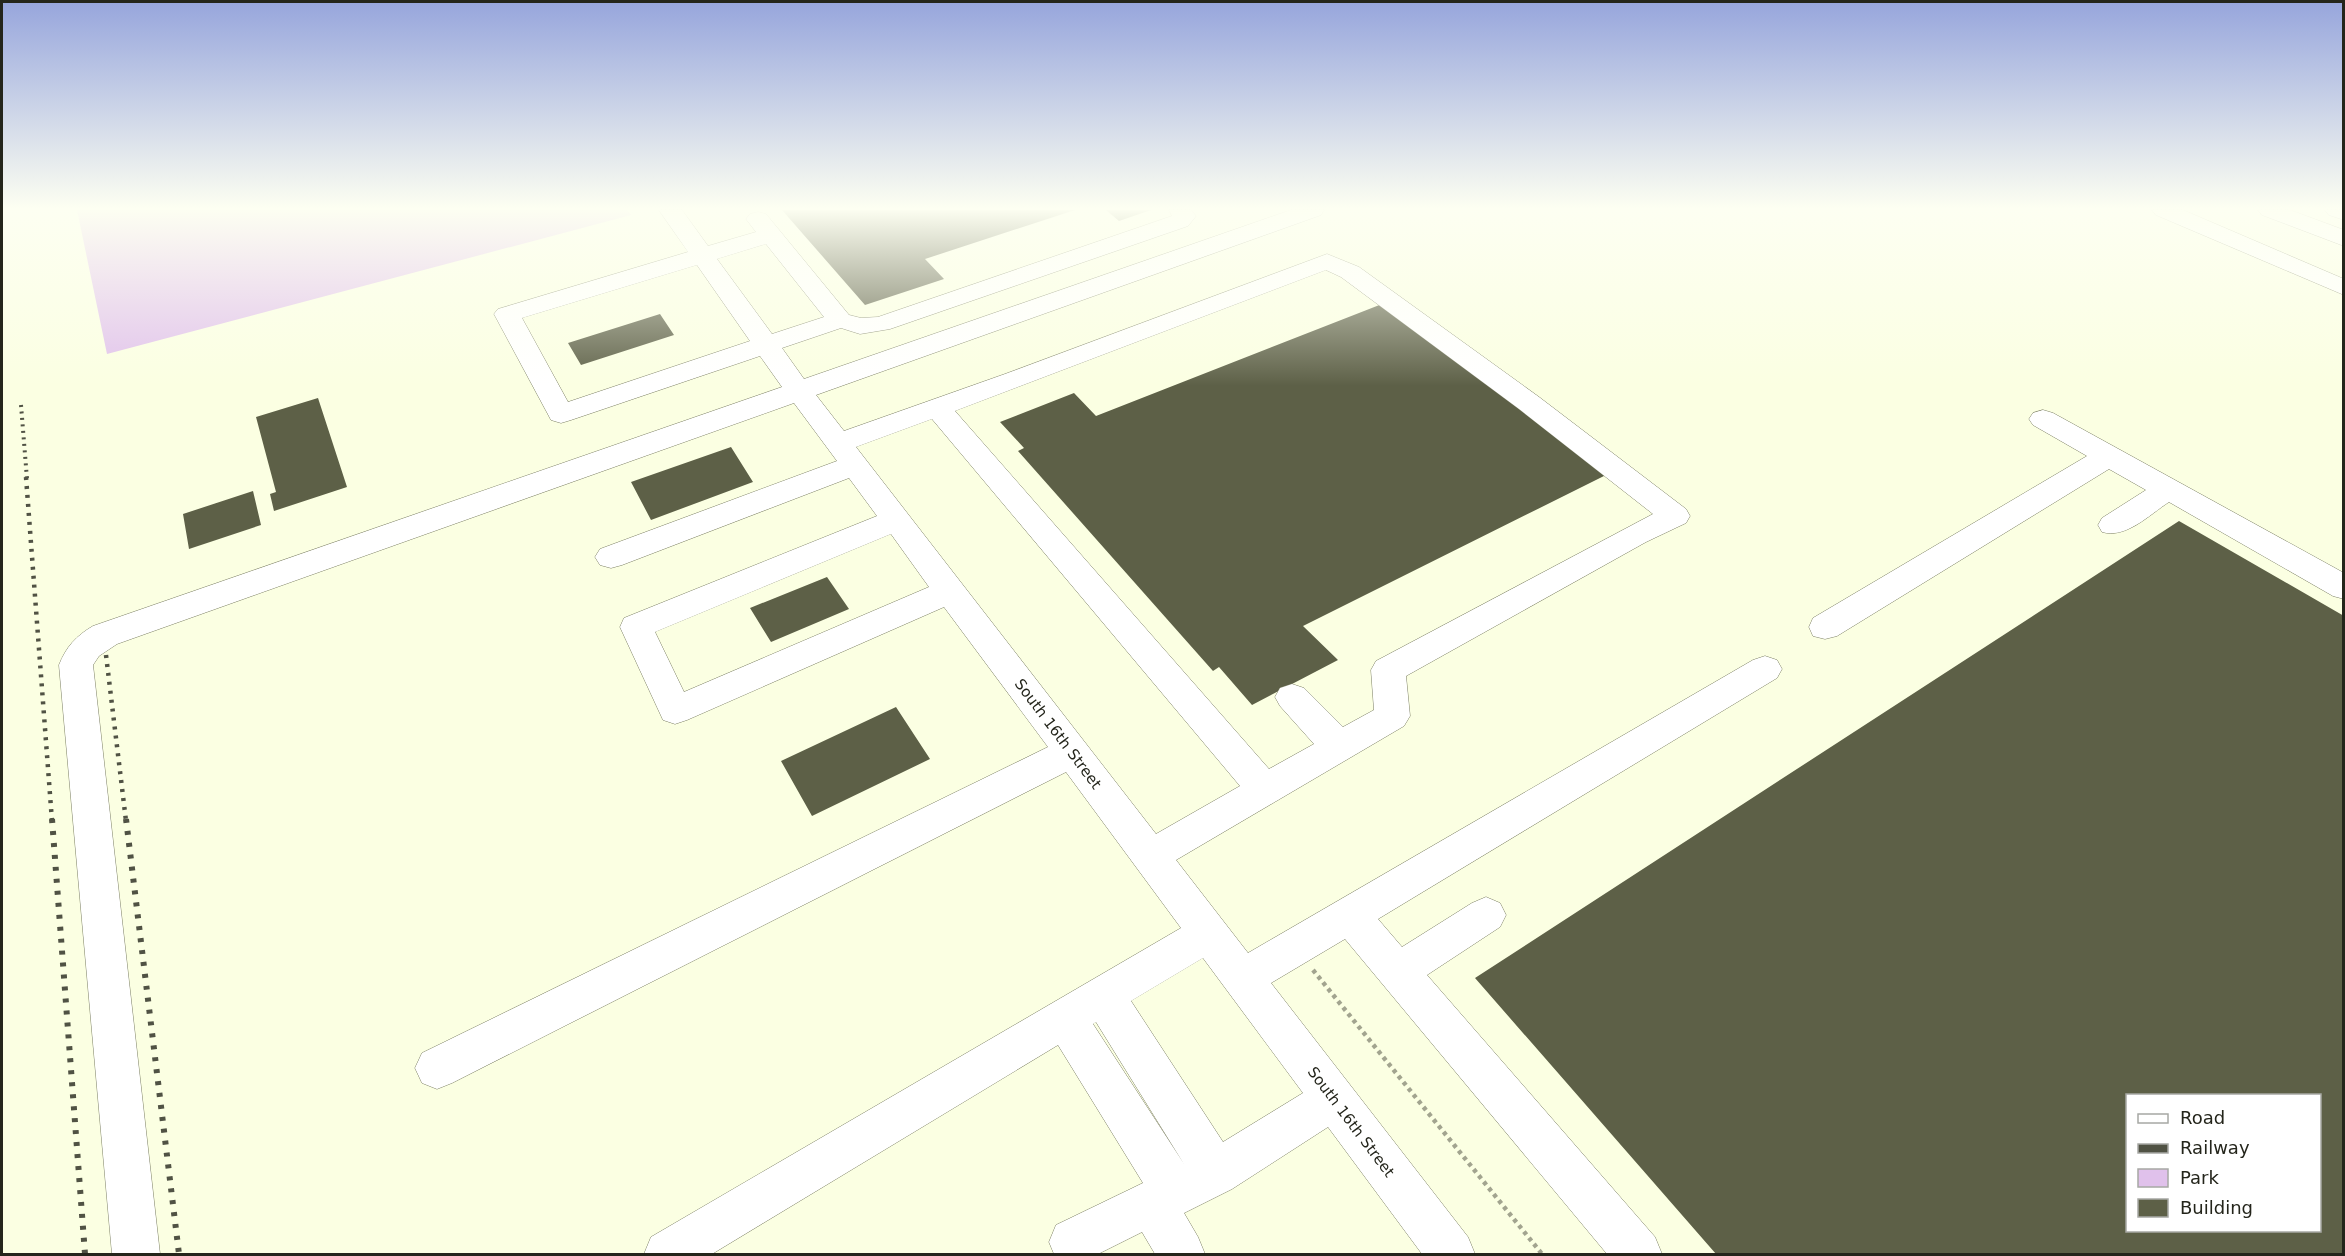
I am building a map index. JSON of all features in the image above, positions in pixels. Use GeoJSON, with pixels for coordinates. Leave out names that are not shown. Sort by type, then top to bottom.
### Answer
{"type":"FeatureCollection","features":[{"type":"Feature","properties":{"kind":"main road"},"geometry":{"type":"LineString","coordinates":[[657,269],[507,314],[561,414],[840,320]]}},
{"type":"Feature","properties":{"kind":"main road","name":"South 16th Street"},"geometry":{"type":"LineString","coordinates":[[712,269],[846,454],[1451,1254]]}},
{"type":"Feature","properties":{"kind":"main road"},"geometry":{"type":"LineString","coordinates":[[798,269],[840,320],[860,326],[881,324],[1042,269]]}},
{"type":"Feature","properties":{"kind":"main road"},"geometry":{"type":"LineString","coordinates":[[136,1254],[76,664],[79,654],[105,635],[1147,269]]}},
{"type":"Feature","properties":{"kind":"main road"},"geometry":{"type":"LineString","coordinates":[[611,557],[846,454],[937,408],[1308,269]]}},
{"type":"Feature","properties":{"kind":"main road"},"geometry":{"type":"LineString","coordinates":[[1150,856],[1392,716],[1388,670],[1635,535],[1676,516],[1482,368],[1343,269]]}},
{"type":"Feature","properties":{"kind":"main road"},"geometry":{"type":"LineString","coordinates":[[2298,269],[2343,288]]}},
{"type":"Feature","properties":{"kind":"main road"},"geometry":{"type":"LineString","coordinates":[[937,408],[1265,790]]}},
{"type":"Feature","properties":{"kind":"main road"},"geometry":{"type":"LineString","coordinates":[[2043,419],[2343,588]]}},
{"type":"Feature","properties":{"kind":"main road"},"geometry":{"type":"LineString","coordinates":[[1825,627],[2109,456]]}},
{"type":"Feature","properties":{"kind":"main road"},"geometry":{"type":"LineString","coordinates":[[2113,525],[2168,489]]}},
{"type":"Feature","properties":{"kind":"main road"},"geometry":{"type":"LineString","coordinates":[[896,520],[636,627],[675,710],[950,591]]}},
{"type":"Feature","properties":{"kind":"main road"},"geometry":{"type":"LineString","coordinates":[[1243,978],[1765,669]]}},
{"type":"Feature","properties":{"kind":"main road"},"geometry":{"type":"LineString","coordinates":[[1292,696],[1340,748]]}},
{"type":"Feature","properties":{"kind":"main road"},"geometry":{"type":"LineString","coordinates":[[437,1068],[1072,752]]}},
{"type":"Feature","properties":{"kind":"main road"},"geometry":{"type":"LineString","coordinates":[[1350,915],[1638,1254]]}},
{"type":"Feature","properties":{"kind":"main road"},"geometry":{"type":"LineString","coordinates":[[1398,972],[1486,915]]}},
{"type":"Feature","properties":{"kind":"main road"},"geometry":{"type":"LineString","coordinates":[[668,1254],[1209,933]]}},
{"type":"Feature","properties":{"kind":"main road"},"geometry":{"type":"LineString","coordinates":[[1102,995],[1216,1173]]}},
{"type":"Feature","properties":{"kind":"main road"},"geometry":{"type":"LineString","coordinates":[[1065,1018],[1164,1198],[1181,1254]]}},
{"type":"Feature","properties":{"kind":"main road"},"geometry":{"type":"LineString","coordinates":[[1073,1242],[1216,1173],[1334,1098]]}},
{"type":"Feature","properties":{"kind":"path"},"geometry":{"type":"LineString","coordinates":[[1294,948],[1329,988],[1542,1254]]}},
{"type":"Feature","properties":{"kind":"green space"},"geometry":{"type":"Polygon","coordinates":[[[89,269],[429,269],[107,354],[89,269]]]}},
{"type":"Feature","properties":{"kind":"building"},"geometry":{"type":"Polygon","coordinates":[[[833,269],[934,269],[944,279],[865,305],[833,269]]]}},
{"type":"Feature","properties":{"kind":"building"},"geometry":{"type":"Polygon","coordinates":[[[1382,304],[1612,472],[1303,626],[1338,660],[1252,705],[1219,667],[1213,671],[1018,451],[1024,448],[1000,422],[1074,393],[1096,416],[1382,304]]]}},
{"type":"Feature","properties":{"kind":"building"},"geometry":{"type":"Polygon","coordinates":[[[660,314],[674,335],[581,365],[568,343],[660,314]]]}},
{"type":"Feature","properties":{"kind":"building"},"geometry":{"type":"Polygon","coordinates":[[[318,398],[347,487],[274,511],[270,494],[276,492],[256,417],[318,398]]]}},
{"type":"Feature","properties":{"kind":"building"},"geometry":{"type":"Polygon","coordinates":[[[731,447],[753,482],[651,520],[631,482],[731,447]]]}},
{"type":"Feature","properties":{"kind":"building"},"geometry":{"type":"Polygon","coordinates":[[[253,491],[261,525],[189,549],[183,514],[253,491]]]}},
{"type":"Feature","properties":{"kind":"building"},"geometry":{"type":"Polygon","coordinates":[[[2179,521],[2344,616],[2344,1254],[1716,1254],[1475,978],[2179,521]]]}},
{"type":"Feature","properties":{"kind":"building"},"geometry":{"type":"Polygon","coordinates":[[[827,577],[849,609],[771,642],[750,608],[827,577]]]}},
{"type":"Feature","properties":{"kind":"building"},"geometry":{"type":"Polygon","coordinates":[[[896,707],[930,759],[812,816],[781,761],[896,707]]]}},
{"type":"Feature","properties":{"kind":"railway"},"geometry":{"type":"LineString","coordinates":[[21,405],[27,479]]}},
{"type":"Feature","properties":{"kind":"railway"},"geometry":{"type":"LineString","coordinates":[[26,477],[52,821]]}},
{"type":"Feature","properties":{"kind":"railway"},"geometry":{"type":"LineString","coordinates":[[106,655],[126,821]]}},
{"type":"Feature","properties":{"kind":"railway"},"geometry":{"type":"LineString","coordinates":[[52,819],[85,1254]]}},
{"type":"Feature","properties":{"kind":"railway"},"geometry":{"type":"LineString","coordinates":[[126,819],[179,1254]]}}]}
